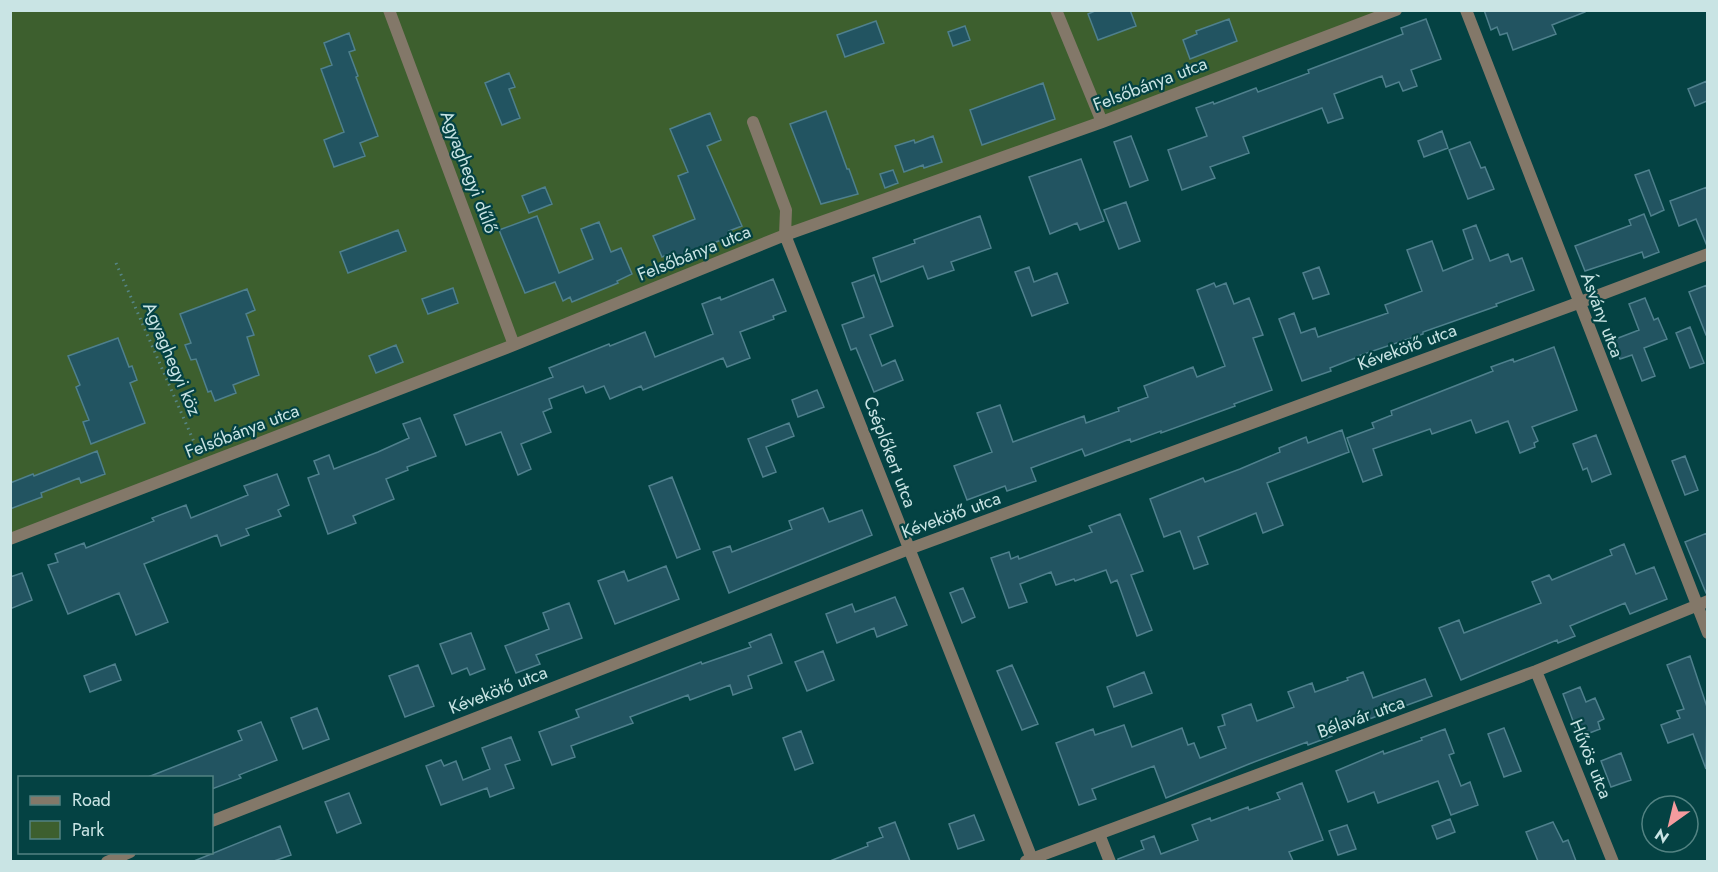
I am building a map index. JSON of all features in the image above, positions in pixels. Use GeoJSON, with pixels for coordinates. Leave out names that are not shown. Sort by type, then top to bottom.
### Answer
{"type":"FeatureCollection","features":[{"type":"Feature","properties":{"kind":"street","name":"Agyaghegyi dűlő"},"geometry":{"type":"LineString","coordinates":[[389,10],[514,345]]}},
{"type":"Feature","properties":{"kind":"street"},"geometry":{"type":"LineString","coordinates":[[1056,10],[1102,122]]}},
{"type":"Feature","properties":{"kind":"street","name":"Felsőbánya utca"},"geometry":{"type":"LineString","coordinates":[[10,539],[514,345],[785,235],[1102,122],[1396,10]]}},
{"type":"Feature","properties":{"kind":"street","name":"Ásvány utca"},"geometry":{"type":"LineString","coordinates":[[1466,10],[1578,303],[1702,603],[1707,633]]}},
{"type":"Feature","properties":{"kind":"street","name":"Cséplőkert utca"},"geometry":{"type":"LineString","coordinates":[[753,122],[786,210],[785,235],[1028,860]]}},
{"type":"Feature","properties":{"kind":"street","name":"Kévekötő utca"},"geometry":{"type":"LineString","coordinates":[[213,821],[909,549],[1707,254]]}},
{"type":"Feature","properties":{"kind":"street","name":"Bélavár utca"},"geometry":{"type":"LineString","coordinates":[[1028,860],[1536,671],[1702,603]]}},
{"type":"Feature","properties":{"kind":"street","name":"Hűvös utca"},"geometry":{"type":"LineString","coordinates":[[1536,671],[1613,861]]}},
{"type":"Feature","properties":{"kind":"street"},"geometry":{"type":"LineString","coordinates":[[1099,834],[1110,861]]}},
{"type":"Feature","properties":{"kind":"street"},"geometry":{"type":"LineString","coordinates":[[107,861],[125,854]]}},
{"type":"Feature","properties":{"kind":"path","name":"Agyaghegyi köz"},"geometry":{"type":"LineString","coordinates":[[116,263],[204,465]]}},
{"type":"Feature","properties":{"kind":"green space"},"geometry":{"type":"Polygon","coordinates":[[[11,11],[1396,11],[785,235],[11,539],[11,11]]]}},
{"type":"Feature","properties":{"kind":"building"},"geometry":{"type":"Polygon","coordinates":[[[1097,10],[1130,10],[1136,26],[1098,40],[1088,14],[1097,10]]]}},
{"type":"Feature","properties":{"kind":"building"},"geometry":{"type":"Polygon","coordinates":[[[1484,10],[1585,10],[1585,12],[1552,25],[1556,34],[1513,50],[1507,33],[1500,35],[1497,27],[1491,30],[1484,10]]]}},
{"type":"Feature","properties":{"kind":"building"},"geometry":{"type":"Polygon","coordinates":[[[1229,19],[1237,41],[1190,59],[1183,40],[1197,34],[1196,31],[1229,19]]]}},
{"type":"Feature","properties":{"kind":"building"},"geometry":{"type":"Polygon","coordinates":[[[1426,19],[1441,59],[1411,70],[1417,86],[1403,91],[1399,82],[1386,87],[1382,76],[1334,94],[1343,118],[1328,123],[1322,108],[1243,137],[1249,153],[1210,167],[1215,178],[1182,190],[1168,150],[1207,136],[1196,108],[1213,102],[1214,104],[1256,88],[1258,92],[1309,73],[1308,70],[1403,34],[1401,28],[1426,19]]]}},
{"type":"Feature","properties":{"kind":"building"},"geometry":{"type":"Polygon","coordinates":[[[876,21],[884,43],[845,57],[837,35],[876,21]]]}},
{"type":"Feature","properties":{"kind":"building"},"geometry":{"type":"Polygon","coordinates":[[[965,26],[970,40],[953,46],[948,32],[965,26]]]}},
{"type":"Feature","properties":{"kind":"building"},"geometry":{"type":"Polygon","coordinates":[[[349,33],[355,50],[349,52],[358,76],[356,77],[378,136],[360,143],[365,156],[334,167],[324,140],[344,132],[321,69],[332,65],[324,43],[349,33]]]}},
{"type":"Feature","properties":{"kind":"building"},"geometry":{"type":"Polygon","coordinates":[[[509,73],[515,87],[509,89],[520,118],[502,125],[485,83],[509,73]]]}},
{"type":"Feature","properties":{"kind":"building"},"geometry":{"type":"Polygon","coordinates":[[[1707,81],[1707,101],[1695,106],[1688,89],[1707,81]]]}},
{"type":"Feature","properties":{"kind":"building"},"geometry":{"type":"Polygon","coordinates":[[[1043,83],[1055,119],[982,145],[970,110],[1043,83]]]}},
{"type":"Feature","properties":{"kind":"building"},"geometry":{"type":"Polygon","coordinates":[[[826,111],[858,194],[821,204],[790,124],[826,111]]]}},
{"type":"Feature","properties":{"kind":"building"},"geometry":{"type":"Polygon","coordinates":[[[710,113],[721,140],[707,146],[742,226],[729,231],[731,236],[674,259],[671,253],[662,257],[653,236],[695,219],[678,176],[688,172],[670,129],[710,113]]]}},
{"type":"Feature","properties":{"kind":"building"},"geometry":{"type":"Polygon","coordinates":[[[1442,131],[1448,148],[1424,157],[1418,141],[1442,131]]]}},
{"type":"Feature","properties":{"kind":"building"},"geometry":{"type":"Polygon","coordinates":[[[933,136],[942,162],[924,168],[923,165],[904,172],[895,146],[914,140],[915,143],[933,136]]]}},
{"type":"Feature","properties":{"kind":"building"},"geometry":{"type":"Polygon","coordinates":[[[1131,136],[1148,180],[1130,187],[1114,142],[1131,136]]]}},
{"type":"Feature","properties":{"kind":"building"},"geometry":{"type":"Polygon","coordinates":[[[1470,142],[1481,168],[1485,167],[1494,189],[1468,199],[1449,150],[1470,142]]]}},
{"type":"Feature","properties":{"kind":"building"},"geometry":{"type":"Polygon","coordinates":[[[1081,159],[1104,221],[1080,230],[1077,223],[1050,234],[1029,177],[1081,159]]]}},
{"type":"Feature","properties":{"kind":"building"},"geometry":{"type":"Polygon","coordinates":[[[893,170],[898,183],[885,188],[880,174],[893,170]]]}},
{"type":"Feature","properties":{"kind":"building"},"geometry":{"type":"Polygon","coordinates":[[[1649,170],[1664,210],[1651,216],[1635,175],[1649,170]]]}},
{"type":"Feature","properties":{"kind":"building"},"geometry":{"type":"Polygon","coordinates":[[[545,187],[552,204],[529,213],[522,196],[545,187]]]}},
{"type":"Feature","properties":{"kind":"building"},"geometry":{"type":"Polygon","coordinates":[[[1707,187],[1707,246],[1696,219],[1679,226],[1670,201],[1707,187]]]}},
{"type":"Feature","properties":{"kind":"building"},"geometry":{"type":"Polygon","coordinates":[[[1126,202],[1140,241],[1119,249],[1104,210],[1126,202]]]}},
{"type":"Feature","properties":{"kind":"building"},"geometry":{"type":"Polygon","coordinates":[[[1644,214],[1659,252],[1644,258],[1642,252],[1585,271],[1575,246],[1631,225],[1629,220],[1644,214]]]}},
{"type":"Feature","properties":{"kind":"building"},"geometry":{"type":"Polygon","coordinates":[[[537,216],[559,273],[593,259],[581,229],[599,222],[611,252],[621,248],[632,274],[617,281],[618,283],[572,302],[570,297],[563,301],[555,282],[525,293],[499,230],[537,216]]]}},
{"type":"Feature","properties":{"kind":"building"},"geometry":{"type":"Polygon","coordinates":[[[980,216],[991,248],[951,262],[954,270],[928,279],[923,266],[881,282],[873,258],[980,216]]]}},
{"type":"Feature","properties":{"kind":"building"},"geometry":{"type":"Polygon","coordinates":[[[1476,225],[1490,261],[1508,254],[1511,262],[1522,258],[1534,290],[1496,304],[1497,306],[1423,332],[1423,334],[1358,356],[1330,368],[1331,371],[1302,381],[1279,319],[1294,313],[1301,333],[1315,328],[1318,337],[1388,313],[1385,305],[1422,291],[1407,250],[1432,241],[1443,271],[1473,259],[1463,230],[1476,225]]]}},
{"type":"Feature","properties":{"kind":"building"},"geometry":{"type":"Polygon","coordinates":[[[398,230],[406,251],[348,273],[340,252],[398,230]]]}},
{"type":"Feature","properties":{"kind":"building"},"geometry":{"type":"Polygon","coordinates":[[[1029,267],[1034,282],[1057,273],[1068,303],[1032,316],[1015,272],[1029,267]]]}},
{"type":"Feature","properties":{"kind":"building"},"geometry":{"type":"Polygon","coordinates":[[[1319,267],[1329,294],[1313,299],[1303,273],[1319,267]]]}},
{"type":"Feature","properties":{"kind":"building"},"geometry":{"type":"Polygon","coordinates":[[[874,275],[893,326],[870,335],[882,366],[895,360],[903,380],[874,392],[856,348],[851,350],[842,325],[864,317],[852,283],[874,275]]]}},
{"type":"Feature","properties":{"kind":"building"},"geometry":{"type":"Polygon","coordinates":[[[773,279],[786,311],[773,316],[774,319],[740,332],[750,358],[727,367],[723,358],[643,390],[641,386],[610,399],[604,386],[586,393],[583,386],[549,399],[552,408],[543,412],[551,432],[521,444],[531,469],[518,475],[501,432],[466,445],[454,415],[553,377],[549,368],[645,332],[655,357],[713,334],[702,304],[720,297],[721,300],[773,279]]]}},
{"type":"Feature","properties":{"kind":"building"},"geometry":{"type":"Polygon","coordinates":[[[1214,283],[1216,287],[1226,283],[1234,304],[1249,298],[1263,335],[1253,338],[1272,390],[1161,433],[1161,431],[1131,442],[1130,439],[1085,456],[1082,449],[1031,468],[1036,481],[1007,491],[1005,486],[967,500],[954,466],[992,452],[977,413],[1000,405],[1013,442],[1084,416],[1086,423],[1119,411],[1118,408],[1148,397],[1144,386],[1193,367],[1197,377],[1225,366],[1197,290],[1214,283]]]}},
{"type":"Feature","properties":{"kind":"building"},"geometry":{"type":"Polygon","coordinates":[[[1707,285],[1707,335],[1706,335],[1689,292],[1707,285]]]}},
{"type":"Feature","properties":{"kind":"building"},"geometry":{"type":"Polygon","coordinates":[[[453,288],[458,303],[428,314],[422,299],[453,288]]]}},
{"type":"Feature","properties":{"kind":"building"},"geometry":{"type":"Polygon","coordinates":[[[247,289],[255,310],[246,314],[254,335],[247,337],[259,375],[233,385],[236,393],[215,401],[211,391],[208,392],[196,359],[191,360],[185,345],[191,343],[180,314],[247,289]]]}},
{"type":"Feature","properties":{"kind":"building"},"geometry":{"type":"Polygon","coordinates":[[[1645,298],[1654,320],[1658,318],[1667,339],[1644,348],[1655,376],[1642,381],[1632,355],[1620,359],[1613,340],[1639,330],[1629,304],[1645,298]]]}},
{"type":"Feature","properties":{"kind":"building"},"geometry":{"type":"Polygon","coordinates":[[[1690,327],[1704,363],[1690,368],[1676,333],[1690,327]]]}},
{"type":"Feature","properties":{"kind":"building"},"geometry":{"type":"Polygon","coordinates":[[[118,338],[129,367],[132,366],[137,380],[130,383],[145,423],[91,444],[83,422],[89,420],[76,387],[80,385],[68,356],[118,338]]]}},
{"type":"Feature","properties":{"kind":"building"},"geometry":{"type":"Polygon","coordinates":[[[396,345],[403,362],[376,373],[369,356],[396,345]]]}},
{"type":"Feature","properties":{"kind":"building"},"geometry":{"type":"Polygon","coordinates":[[[1554,347],[1577,410],[1532,427],[1538,441],[1534,443],[1535,447],[1520,453],[1508,421],[1476,433],[1471,420],[1432,434],[1430,429],[1373,449],[1382,475],[1363,482],[1347,438],[1374,428],[1372,423],[1392,415],[1391,411],[1493,371],[1491,367],[1513,359],[1514,362],[1554,347]]]}},
{"type":"Feature","properties":{"kind":"building"},"geometry":{"type":"Polygon","coordinates":[[[817,390],[824,407],[798,417],[792,400],[817,390]]]}},
{"type":"Feature","properties":{"kind":"building"},"geometry":{"type":"Polygon","coordinates":[[[420,418],[436,456],[407,467],[408,470],[386,479],[394,499],[353,516],[356,523],[328,534],[308,478],[319,474],[314,461],[329,455],[334,469],[378,452],[409,438],[403,424],[420,418]]]}},
{"type":"Feature","properties":{"kind":"building"},"geometry":{"type":"Polygon","coordinates":[[[789,423],[794,436],[766,447],[776,472],[763,477],[748,439],[789,423]]]}},
{"type":"Feature","properties":{"kind":"building"},"geometry":{"type":"Polygon","coordinates":[[[1342,430],[1349,452],[1267,483],[1283,525],[1263,533],[1256,513],[1198,537],[1208,564],[1194,569],[1180,531],[1164,537],[1150,499],[1203,478],[1205,482],[1240,469],[1280,452],[1279,448],[1306,437],[1308,443],[1342,430]]]}},
{"type":"Feature","properties":{"kind":"building"},"geometry":{"type":"Polygon","coordinates":[[[1596,435],[1611,474],[1592,482],[1587,468],[1583,470],[1573,444],[1596,435]]]}},
{"type":"Feature","properties":{"kind":"building"},"geometry":{"type":"Polygon","coordinates":[[[97,451],[105,474],[81,483],[79,478],[41,493],[42,497],[10,509],[10,483],[97,451]]]}},
{"type":"Feature","properties":{"kind":"building"},"geometry":{"type":"Polygon","coordinates":[[[1685,456],[1698,490],[1685,495],[1672,461],[1685,456]]]}},
{"type":"Feature","properties":{"kind":"building"},"geometry":{"type":"Polygon","coordinates":[[[277,474],[289,505],[278,510],[281,516],[246,529],[249,535],[221,546],[217,535],[144,564],[168,622],[136,635],[119,593],[68,614],[48,565],[58,562],[55,554],[84,543],[86,548],[154,521],[152,518],[186,505],[191,518],[248,495],[244,486],[277,474]]]}},
{"type":"Feature","properties":{"kind":"building"},"geometry":{"type":"Polygon","coordinates":[[[672,477],[700,549],[677,558],[649,486],[672,477]]]}},
{"type":"Feature","properties":{"kind":"building"},"geometry":{"type":"Polygon","coordinates":[[[823,508],[829,522],[862,510],[872,535],[729,593],[713,552],[730,546],[732,552],[792,529],[789,521],[823,508]]]}},
{"type":"Feature","properties":{"kind":"building"},"geometry":{"type":"Polygon","coordinates":[[[1120,514],[1143,571],[1131,575],[1152,630],[1137,636],[1117,580],[1111,583],[1106,570],[1056,585],[1051,572],[1020,584],[1027,602],[1009,608],[991,558],[1009,552],[1011,559],[1018,556],[1019,559],[1092,532],[1089,526],[1120,514]]]}},
{"type":"Feature","properties":{"kind":"building"},"geometry":{"type":"Polygon","coordinates":[[[1707,533],[1707,593],[1706,593],[1685,542],[1707,533]]]}},
{"type":"Feature","properties":{"kind":"building"},"geometry":{"type":"Polygon","coordinates":[[[1624,544],[1636,574],[1654,567],[1667,599],[1630,614],[1625,603],[1570,626],[1575,636],[1558,643],[1557,640],[1461,680],[1439,628],[1459,620],[1464,633],[1541,603],[1532,582],[1549,575],[1552,580],[1612,555],[1610,550],[1624,544]]]}},
{"type":"Feature","properties":{"kind":"building"},"geometry":{"type":"Polygon","coordinates":[[[666,566],[679,599],[615,624],[598,581],[624,571],[628,581],[666,566]]]}},
{"type":"Feature","properties":{"kind":"building"},"geometry":{"type":"Polygon","coordinates":[[[22,573],[32,600],[10,609],[10,577],[22,573]]]}},
{"type":"Feature","properties":{"kind":"building"},"geometry":{"type":"Polygon","coordinates":[[[963,588],[975,617],[962,623],[950,593],[963,588]]]}},
{"type":"Feature","properties":{"kind":"building"},"geometry":{"type":"Polygon","coordinates":[[[895,597],[907,625],[877,637],[874,628],[837,643],[826,614],[852,604],[855,612],[895,597]]]}},
{"type":"Feature","properties":{"kind":"building"},"geometry":{"type":"Polygon","coordinates":[[[569,603],[582,638],[536,655],[540,664],[516,673],[505,646],[549,629],[543,613],[569,603]]]}},
{"type":"Feature","properties":{"kind":"building"},"geometry":{"type":"Polygon","coordinates":[[[471,633],[485,669],[470,675],[467,668],[452,674],[440,644],[471,633]]]}},
{"type":"Feature","properties":{"kind":"building"},"geometry":{"type":"Polygon","coordinates":[[[771,634],[782,663],[748,676],[752,688],[733,695],[730,685],[690,700],[688,695],[630,717],[633,723],[571,746],[575,757],[552,765],[539,732],[579,717],[576,710],[701,662],[702,664],[751,647],[749,643],[771,634]]]}},
{"type":"Feature","properties":{"kind":"building"},"geometry":{"type":"Polygon","coordinates":[[[823,651],[834,680],[807,691],[795,662],[823,651]]]}},
{"type":"Feature","properties":{"kind":"building"},"geometry":{"type":"Polygon","coordinates":[[[1690,656],[1707,707],[1706,769],[1693,734],[1668,743],[1661,725],[1680,718],[1677,711],[1684,709],[1667,665],[1690,656]]]}},
{"type":"Feature","properties":{"kind":"building"},"geometry":{"type":"Polygon","coordinates":[[[115,664],[121,680],[90,692],[84,676],[115,664]]]}},
{"type":"Feature","properties":{"kind":"building"},"geometry":{"type":"Polygon","coordinates":[[[418,665],[434,706],[405,717],[389,676],[418,665]]]}},
{"type":"Feature","properties":{"kind":"building"},"geometry":{"type":"Polygon","coordinates":[[[1012,665],[1038,724],[1022,730],[997,671],[1012,665]]]}},
{"type":"Feature","properties":{"kind":"building"},"geometry":{"type":"Polygon","coordinates":[[[1144,672],[1152,693],[1114,707],[1107,687],[1144,672]]]}},
{"type":"Feature","properties":{"kind":"building"},"geometry":{"type":"Polygon","coordinates":[[[1363,672],[1373,698],[1425,679],[1432,696],[1331,733],[1332,736],[1308,745],[1307,742],[1249,764],[1166,798],[1154,766],[1092,789],[1096,799],[1079,805],[1056,743],[1093,729],[1095,735],[1124,725],[1132,747],[1182,728],[1188,745],[1194,743],[1200,758],[1226,748],[1218,727],[1225,725],[1222,715],[1251,704],[1257,721],[1294,707],[1288,692],[1312,683],[1315,692],[1363,672]]]}},
{"type":"Feature","properties":{"kind":"building"},"geometry":{"type":"Polygon","coordinates":[[[1580,687],[1586,702],[1595,698],[1604,719],[1598,722],[1600,729],[1579,737],[1563,694],[1580,687]]]}},
{"type":"Feature","properties":{"kind":"building"},"geometry":{"type":"Polygon","coordinates":[[[317,708],[329,739],[303,749],[291,718],[317,708]]]}},
{"type":"Feature","properties":{"kind":"building"},"geometry":{"type":"Polygon","coordinates":[[[261,722],[277,760],[239,775],[241,778],[213,789],[213,776],[151,776],[242,740],[238,731],[261,722]]]}},
{"type":"Feature","properties":{"kind":"building"},"geometry":{"type":"Polygon","coordinates":[[[1504,728],[1521,771],[1504,777],[1488,734],[1504,728]]]}},
{"type":"Feature","properties":{"kind":"building"},"geometry":{"type":"Polygon","coordinates":[[[1445,729],[1454,753],[1449,755],[1461,786],[1470,782],[1478,805],[1451,815],[1438,781],[1378,803],[1374,792],[1348,802],[1336,771],[1383,751],[1384,754],[1422,740],[1421,738],[1445,729]]]}},
{"type":"Feature","properties":{"kind":"building"},"geometry":{"type":"Polygon","coordinates":[[[801,731],[813,763],[795,770],[783,738],[801,731]]]}},
{"type":"Feature","properties":{"kind":"building"},"geometry":{"type":"Polygon","coordinates":[[[511,737],[520,760],[505,765],[514,788],[490,797],[487,788],[441,805],[426,766],[441,760],[444,766],[456,761],[463,780],[490,769],[482,748],[511,737]]]}},
{"type":"Feature","properties":{"kind":"building"},"geometry":{"type":"Polygon","coordinates":[[[1621,753],[1631,780],[1611,787],[1601,761],[1621,753]]]}},
{"type":"Feature","properties":{"kind":"building"},"geometry":{"type":"Polygon","coordinates":[[[1302,783],[1323,840],[1289,852],[1293,861],[1118,861],[1118,859],[1144,849],[1141,841],[1154,836],[1161,854],[1198,840],[1192,825],[1280,799],[1277,793],[1302,783]]]}},
{"type":"Feature","properties":{"kind":"building"},"geometry":{"type":"Polygon","coordinates":[[[349,793],[361,823],[337,833],[325,802],[349,793]]]}},
{"type":"Feature","properties":{"kind":"building"},"geometry":{"type":"Polygon","coordinates":[[[974,815],[984,840],[958,849],[949,824],[974,815]]]}},
{"type":"Feature","properties":{"kind":"building"},"geometry":{"type":"Polygon","coordinates":[[[1450,819],[1455,832],[1437,839],[1432,826],[1450,819]]]}},
{"type":"Feature","properties":{"kind":"building"},"geometry":{"type":"Polygon","coordinates":[[[895,822],[910,861],[830,861],[868,846],[867,843],[883,837],[879,828],[895,822]]]}},
{"type":"Feature","properties":{"kind":"building"},"geometry":{"type":"Polygon","coordinates":[[[1553,822],[1563,842],[1568,840],[1576,861],[1538,861],[1526,832],[1553,822]]]}},
{"type":"Feature","properties":{"kind":"building"},"geometry":{"type":"Polygon","coordinates":[[[1347,825],[1356,849],[1338,855],[1329,831],[1347,825]]]}},
{"type":"Feature","properties":{"kind":"building"},"geometry":{"type":"Polygon","coordinates":[[[280,826],[291,855],[274,861],[194,861],[280,826]]]}}]}
